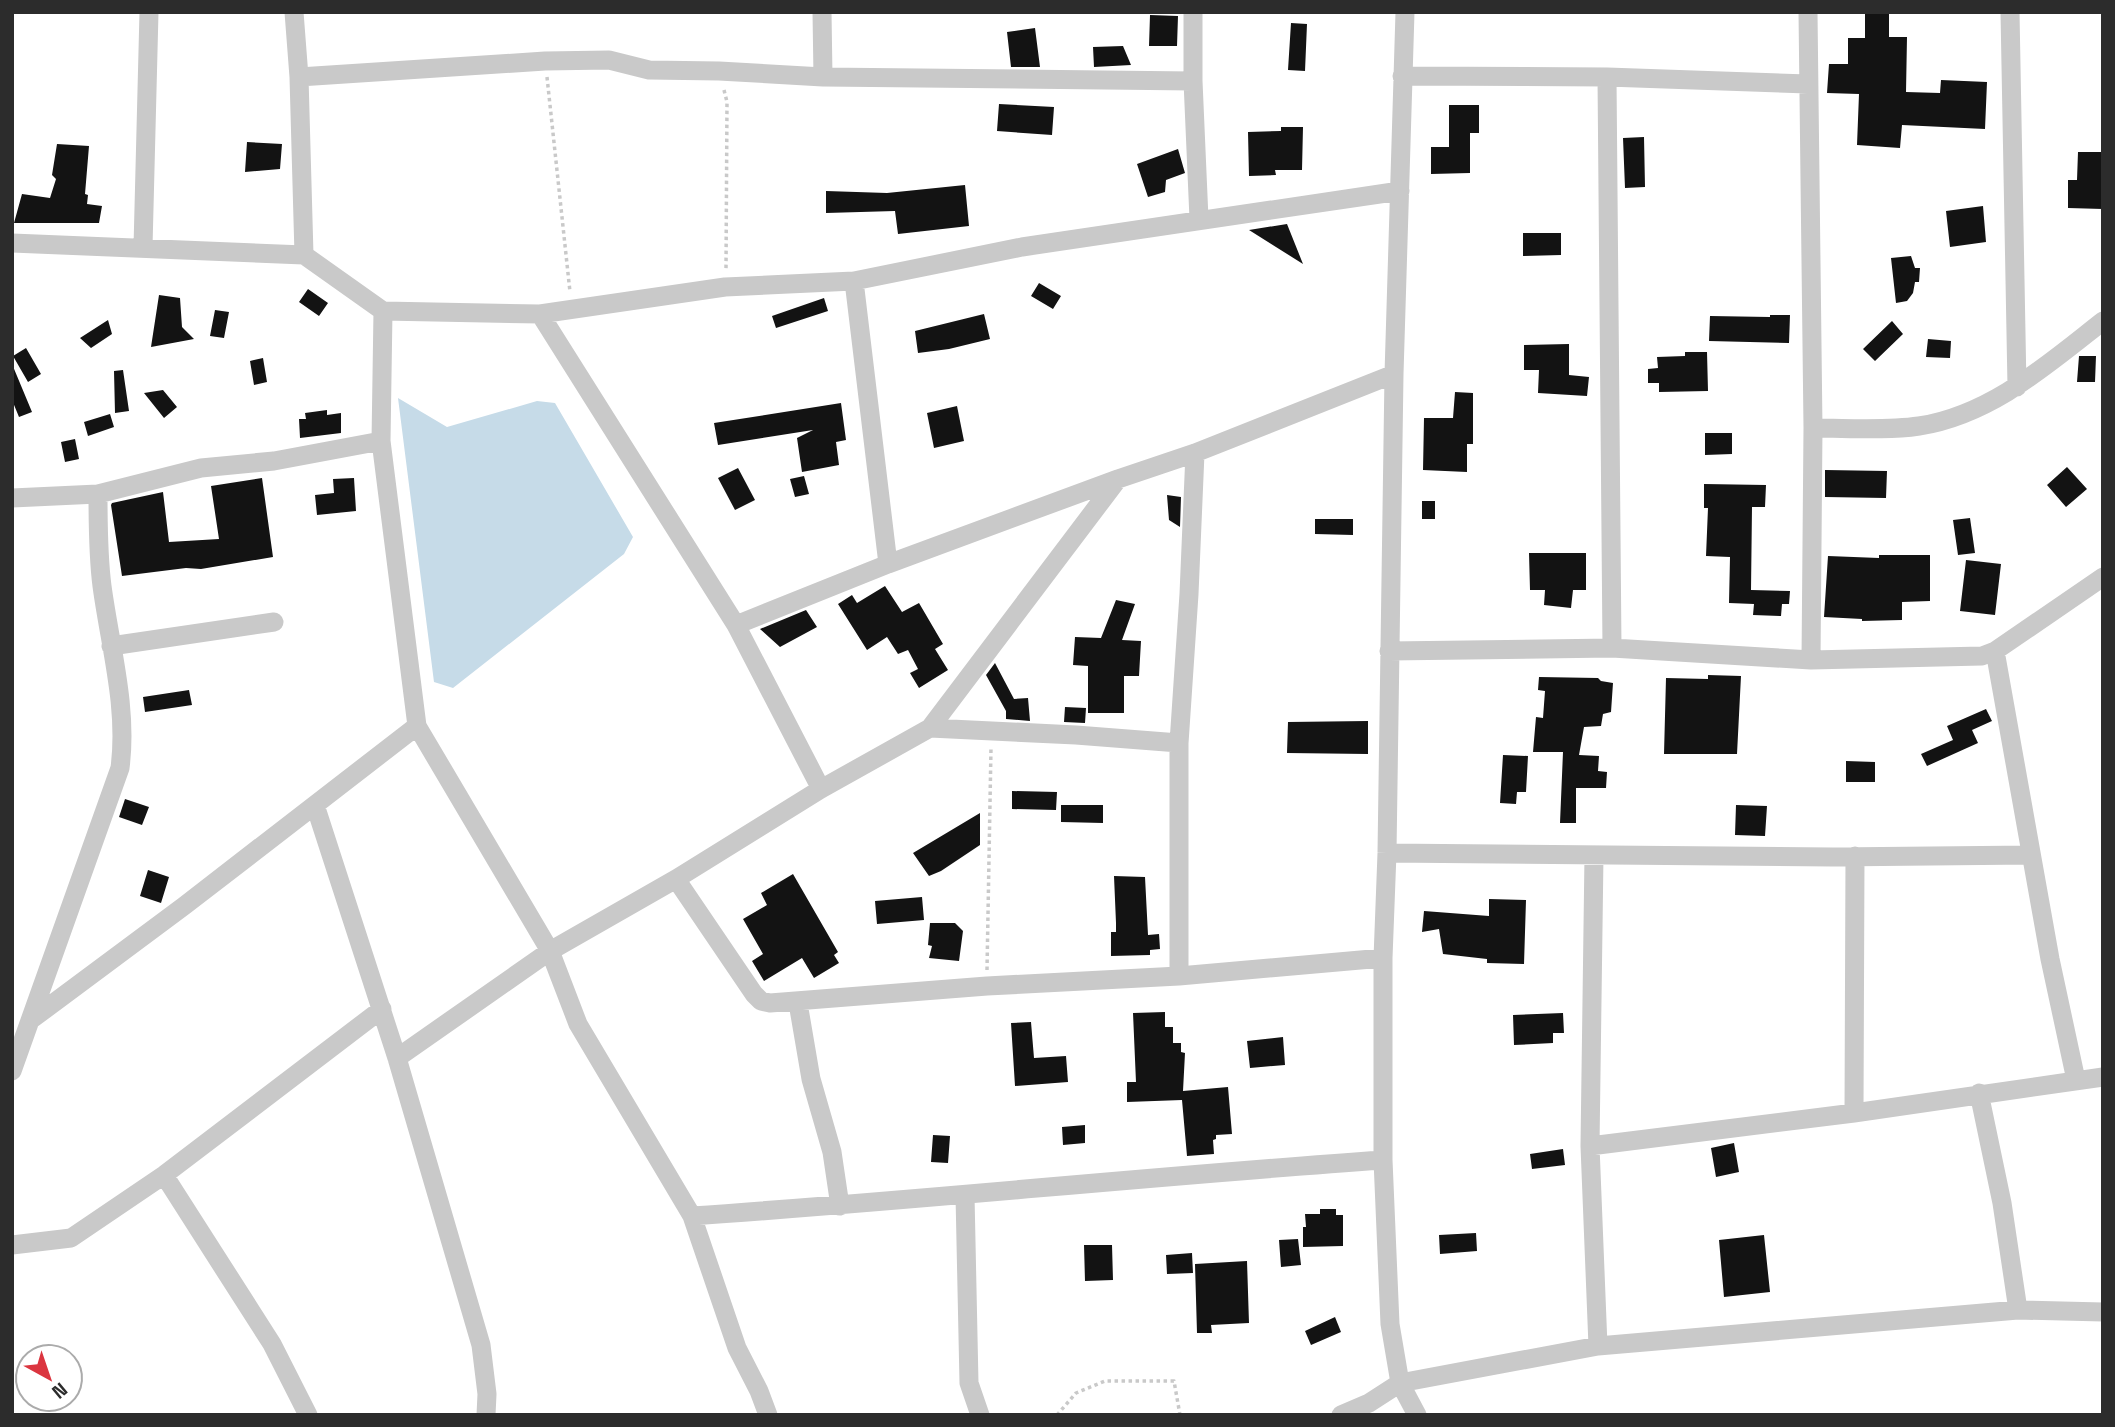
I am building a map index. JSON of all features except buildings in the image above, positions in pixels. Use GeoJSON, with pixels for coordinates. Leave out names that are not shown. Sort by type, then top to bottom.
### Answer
{"type":"FeatureCollection","features":[{"type":"Feature","properties":{"kind":"street"},"geometry":{"type":"LineString","coordinates":[[143,247],[149,12]]}},
{"type":"Feature","properties":{"kind":"street"},"geometry":{"type":"LineString","coordinates":[[294,12],[299,77],[304,255]]}},
{"type":"Feature","properties":{"kind":"street"},"geometry":{"type":"LineString","coordinates":[[822,12],[823,77]]}},
{"type":"Feature","properties":{"kind":"street"},"geometry":{"type":"LineString","coordinates":[[1193,12],[1199,219]]}},
{"type":"Feature","properties":{"kind":"street"},"geometry":{"type":"LineString","coordinates":[[1375,1415],[1392,1388],[1384,1160],[1383,958],[1405,12]]}},
{"type":"Feature","properties":{"kind":"street"},"geometry":{"type":"LineString","coordinates":[[1808,12],[1813,428],[1811,660]]}},
{"type":"Feature","properties":{"kind":"street"},"geometry":{"type":"LineString","coordinates":[[2010,12],[2017,387]]}},
{"type":"Feature","properties":{"kind":"street"},"geometry":{"type":"LineString","coordinates":[[299,77],[545,61],[609,60],[649,70],[823,77],[1193,81]]}},
{"type":"Feature","properties":{"kind":"street"},"geometry":{"type":"LineString","coordinates":[[1402,76],[1607,77],[1808,84]]}},
{"type":"Feature","properties":{"kind":"street"},"geometry":{"type":"LineString","coordinates":[[1607,77],[1612,648]]}},
{"type":"Feature","properties":{"kind":"street"},"geometry":{"type":"LineString","coordinates":[[12,243],[304,255],[383,311],[540,314],[726,287],[854,281],[1022,247],[1400,191]]}},
{"type":"Feature","properties":{"kind":"street"},"geometry":{"type":"LineString","coordinates":[[854,281],[888,564]]}},
{"type":"Feature","properties":{"kind":"street"},"geometry":{"type":"LineString","coordinates":[[383,311],[381,441],[417,726],[550,951],[578,1024],[692,1216],[737,1348],[768,1415]]}},
{"type":"Feature","properties":{"kind":"street"},"geometry":{"type":"LineString","coordinates":[[540,314],[736,625],[821,789]]}},
{"type":"Feature","properties":{"kind":"street"},"geometry":{"type":"LineString","coordinates":[[1813,428],[1920,426],[1954,417],[2017,387],[2103,321]]}},
{"type":"Feature","properties":{"kind":"street"},"geometry":{"type":"LineString","coordinates":[[736,625],[888,564],[1195,453],[1395,374]]}},
{"type":"Feature","properties":{"kind":"street"},"geometry":{"type":"LineString","coordinates":[[12,498],[98,494],[201,468],[274,461],[381,441]]}},
{"type":"Feature","properties":{"kind":"street"},"geometry":{"type":"LineString","coordinates":[[1179,976],[1179,743],[1195,453]]}},
{"type":"Feature","properties":{"kind":"street"},"geometry":{"type":"LineString","coordinates":[[397,1058],[550,951],[676,879],[821,789],[930,728],[1118,479]]}},
{"type":"Feature","properties":{"kind":"street"},"geometry":{"type":"LineString","coordinates":[[12,1071],[120,768],[124,732],[101,575],[98,494]]}},
{"type":"Feature","properties":{"kind":"street"},"geometry":{"type":"LineString","coordinates":[[1390,651],[1612,648],[1811,660],[1982,656],[1996,651],[2103,577]]}},
{"type":"Feature","properties":{"kind":"street"},"geometry":{"type":"LineString","coordinates":[[111,646],[274,622]]}},
{"type":"Feature","properties":{"kind":"street"},"geometry":{"type":"LineString","coordinates":[[1996,651],[2031,855],[2076,1080]]}},
{"type":"Feature","properties":{"kind":"street"},"geometry":{"type":"LineString","coordinates":[[32,1019],[417,726]]}},
{"type":"Feature","properties":{"kind":"street"},"geometry":{"type":"LineString","coordinates":[[930,728],[1179,743]]}},
{"type":"Feature","properties":{"kind":"street"},"geometry":{"type":"LineString","coordinates":[[315,805],[382,1009],[481,1345],[487,1394],[486,1415]]}},
{"type":"Feature","properties":{"kind":"street"},"geometry":{"type":"LineString","coordinates":[[1387,853],[2031,855]]}},
{"type":"Feature","properties":{"kind":"street"},"geometry":{"type":"LineString","coordinates":[[1594,855],[1590,1146],[1598,1346]]}},
{"type":"Feature","properties":{"kind":"street"},"geometry":{"type":"LineString","coordinates":[[1854,1113],[1855,856]]}},
{"type":"Feature","properties":{"kind":"street"},"geometry":{"type":"LineString","coordinates":[[676,879],[761,1001],[770,1003],[798,1003],[987,986],[1179,976],[1383,958]]}},
{"type":"Feature","properties":{"kind":"street"},"geometry":{"type":"LineString","coordinates":[[798,1003],[811,1079],[832,1152],[840,1206]]}},
{"type":"Feature","properties":{"kind":"street"},"geometry":{"type":"LineString","coordinates":[[12,1245],[71,1238],[164,1175],[382,1009]]}},
{"type":"Feature","properties":{"kind":"street"},"geometry":{"type":"LineString","coordinates":[[1590,1146],[1854,1113],[2103,1077]]}},
{"type":"Feature","properties":{"kind":"street"},"geometry":{"type":"LineString","coordinates":[[1979,1093],[2002,1203],[2018,1310]]}},
{"type":"Feature","properties":{"kind":"street"},"geometry":{"type":"LineString","coordinates":[[692,1216],[1384,1160]]}},
{"type":"Feature","properties":{"kind":"street"},"geometry":{"type":"LineString","coordinates":[[164,1175],[272,1344],[308,1415]]}},
{"type":"Feature","properties":{"kind":"street"},"geometry":{"type":"LineString","coordinates":[[965,1195],[969,1383],[980,1415]]}},
{"type":"Feature","properties":{"kind":"street"},"geometry":{"type":"LineString","coordinates":[[1341,1415],[1369,1403],[1392,1388],[1598,1346],[2018,1310],[2103,1312]]}},
{"type":"Feature","properties":{"kind":"street"},"geometry":{"type":"LineString","coordinates":[[1392,1388],[1417,1415]]}},
{"type":"Feature","properties":{"kind":"path"},"geometry":{"type":"LineString","coordinates":[[545,61],[571,308]]}},
{"type":"Feature","properties":{"kind":"path"},"geometry":{"type":"LineString","coordinates":[[719,71],[727,102],[726,287]]}},
{"type":"Feature","properties":{"kind":"path"},"geometry":{"type":"LineString","coordinates":[[987,986],[991,732]]}},
{"type":"Feature","properties":{"kind":"path"},"geometry":{"type":"LineString","coordinates":[[1057,1415],[1076,1393],[1105,1381],[1174,1381],[1180,1415]]}},
{"type":"Feature","properties":{"kind":"water"},"geometry":{"type":"Polygon","coordinates":[[[398,398],[447,427],[537,401],[555,403],[633,537],[624,554],[453,688],[434,682],[398,398]]]}}]}
